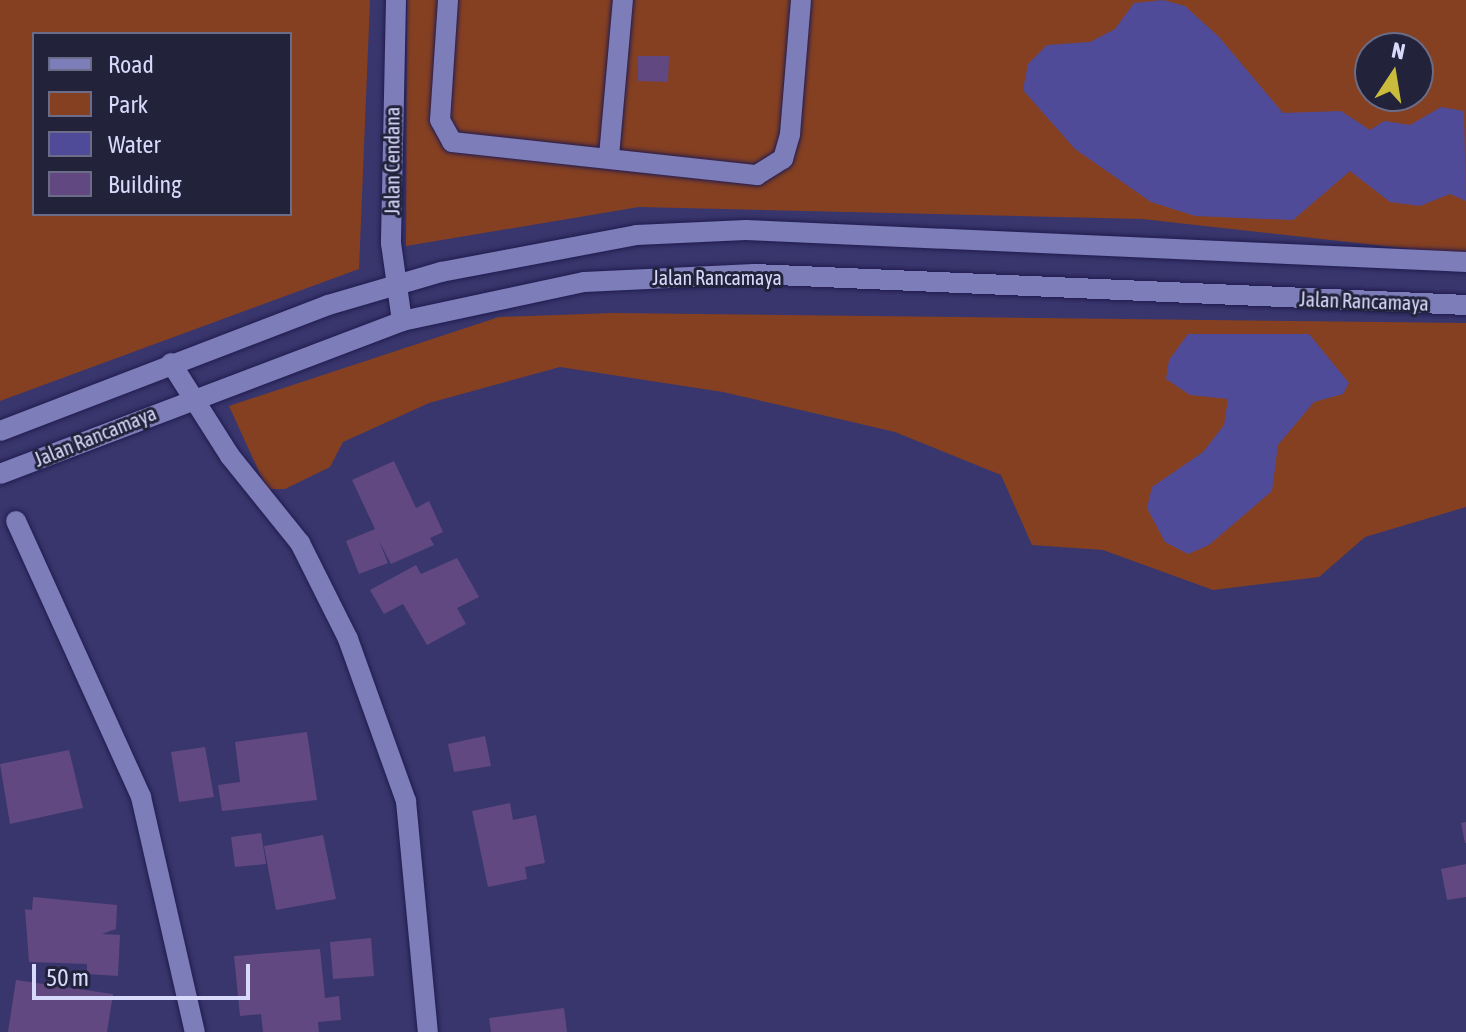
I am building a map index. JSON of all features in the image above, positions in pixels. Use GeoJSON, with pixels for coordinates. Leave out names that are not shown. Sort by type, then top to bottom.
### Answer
{"type":"FeatureCollection","features":[{"type":"Feature","properties":{"kind":"street","name":"Jalan Cendana"},"geometry":{"type":"LineString","coordinates":[[396,0],[390,149],[396,284],[402,321]]}},
{"type":"Feature","properties":{"kind":"street"},"geometry":{"type":"LineString","coordinates":[[448,0],[445,136],[505,151],[609,156],[757,175],[772,170],[790,134],[801,0]]}},
{"type":"Feature","properties":{"kind":"street"},"geometry":{"type":"LineString","coordinates":[[609,156],[623,0]]}},
{"type":"Feature","properties":{"kind":"street","name":"Jalan Rancamaya"},"geometry":{"type":"LineString","coordinates":[[0,431],[171,363],[396,284],[554,248],[699,230],[1466,262]]}},
{"type":"Feature","properties":{"kind":"street","name":"Jalan Rancamaya"},"geometry":{"type":"LineString","coordinates":[[0,474],[191,397],[402,321],[544,286],[713,273],[1466,305]]}},
{"type":"Feature","properties":{"kind":"street"},"geometry":{"type":"LineString","coordinates":[[171,363],[191,397],[300,543],[348,639],[410,824],[428,1032]]}},
{"type":"Feature","properties":{"kind":"street"},"geometry":{"type":"LineString","coordinates":[[16,521],[141,797],[195,1032]]}},
{"type":"Feature","properties":{"kind":"green space"},"geometry":{"type":"Polygon","coordinates":[[[0,0],[370,0],[359,269],[0,401],[0,0]]]}},
{"type":"Feature","properties":{"kind":"green space"},"geometry":{"type":"Polygon","coordinates":[[[407,0],[1466,0],[1466,255],[1142,219],[639,207],[406,246],[407,0]]]}},
{"type":"Feature","properties":{"kind":"green space"},"geometry":{"type":"Polygon","coordinates":[[[613,313],[1466,323],[1466,507],[1365,537],[1319,577],[1213,590],[1103,550],[1032,545],[1001,475],[895,432],[723,392],[560,367],[429,403],[343,442],[330,467],[285,489],[267,489],[229,406],[499,317],[613,313]]]}},
{"type":"Feature","properties":{"kind":"water"},"geometry":{"type":"Polygon","coordinates":[[[1163,0],[1185,6],[1219,37],[1283,113],[1341,111],[1370,130],[1384,121],[1410,125],[1441,107],[1464,111],[1466,201],[1450,194],[1420,206],[1390,202],[1350,171],[1293,220],[1195,216],[1151,202],[1075,149],[1023,90],[1028,64],[1047,45],[1090,42],[1115,29],[1134,3],[1163,0]]]}},
{"type":"Feature","properties":{"kind":"water"},"geometry":{"type":"Polygon","coordinates":[[[1188,334],[1309,334],[1349,383],[1343,394],[1314,402],[1278,445],[1272,491],[1209,545],[1188,554],[1165,542],[1147,508],[1152,487],[1203,452],[1224,425],[1228,399],[1190,395],[1166,379],[1169,360],[1188,334]]]}},
{"type":"Feature","properties":{"kind":"building"},"geometry":{"type":"Polygon","coordinates":[[[638,56],[669,56],[668,82],[638,81],[638,56]]]}},
{"type":"Feature","properties":{"kind":"building"},"geometry":{"type":"Polygon","coordinates":[[[394,461],[416,508],[429,501],[443,532],[430,538],[434,545],[391,564],[379,541],[388,563],[359,574],[346,541],[375,529],[352,480],[394,461]]]}},
{"type":"Feature","properties":{"kind":"building"},"geometry":{"type":"Polygon","coordinates":[[[457,558],[479,597],[457,608],[466,624],[427,645],[403,604],[384,614],[370,590],[416,565],[421,574],[457,558]]]}},
{"type":"Feature","properties":{"kind":"building"},"geometry":{"type":"Polygon","coordinates":[[[307,732],[317,800],[222,811],[218,785],[240,782],[235,742],[307,732]]]}},
{"type":"Feature","properties":{"kind":"building"},"geometry":{"type":"Polygon","coordinates":[[[485,736],[491,766],[454,772],[448,744],[485,736]]]}},
{"type":"Feature","properties":{"kind":"building"},"geometry":{"type":"Polygon","coordinates":[[[205,747],[214,797],[179,802],[171,752],[205,747]]]}},
{"type":"Feature","properties":{"kind":"building"},"geometry":{"type":"Polygon","coordinates":[[[69,750],[83,808],[10,824],[0,764],[69,750]]]}},
{"type":"Feature","properties":{"kind":"building"},"geometry":{"type":"Polygon","coordinates":[[[510,803],[513,820],[536,815],[545,863],[525,867],[527,879],[488,887],[472,811],[510,803]]]}},
{"type":"Feature","properties":{"kind":"building"},"geometry":{"type":"Polygon","coordinates":[[[1466,822],[1466,843],[1465,843],[1461,823],[1466,822]]]}},
{"type":"Feature","properties":{"kind":"building"},"geometry":{"type":"Polygon","coordinates":[[[261,833],[266,864],[235,867],[231,837],[261,833]]]}},
{"type":"Feature","properties":{"kind":"building"},"geometry":{"type":"Polygon","coordinates":[[[323,835],[336,899],[276,910],[264,846],[323,835]]]}},
{"type":"Feature","properties":{"kind":"building"},"geometry":{"type":"Polygon","coordinates":[[[1466,864],[1466,897],[1447,900],[1441,869],[1466,864]]]}},
{"type":"Feature","properties":{"kind":"building"},"geometry":{"type":"Polygon","coordinates":[[[33,897],[117,905],[116,929],[102,934],[120,935],[118,976],[87,974],[87,964],[29,962],[25,909],[32,910],[33,897]]]}},
{"type":"Feature","properties":{"kind":"building"},"geometry":{"type":"Polygon","coordinates":[[[371,938],[374,976],[333,979],[330,942],[371,938]]]}},
{"type":"Feature","properties":{"kind":"building"},"geometry":{"type":"Polygon","coordinates":[[[320,949],[325,998],[339,996],[341,1020],[318,1022],[319,1032],[263,1032],[261,1014],[240,1016],[234,956],[320,949]]]}},
{"type":"Feature","properties":{"kind":"building"},"geometry":{"type":"Polygon","coordinates":[[[16,980],[113,994],[107,1032],[8,1032],[16,980]]]}},
{"type":"Feature","properties":{"kind":"building"},"geometry":{"type":"Polygon","coordinates":[[[564,1008],[567,1032],[491,1032],[489,1018],[564,1008]]]}}]}
